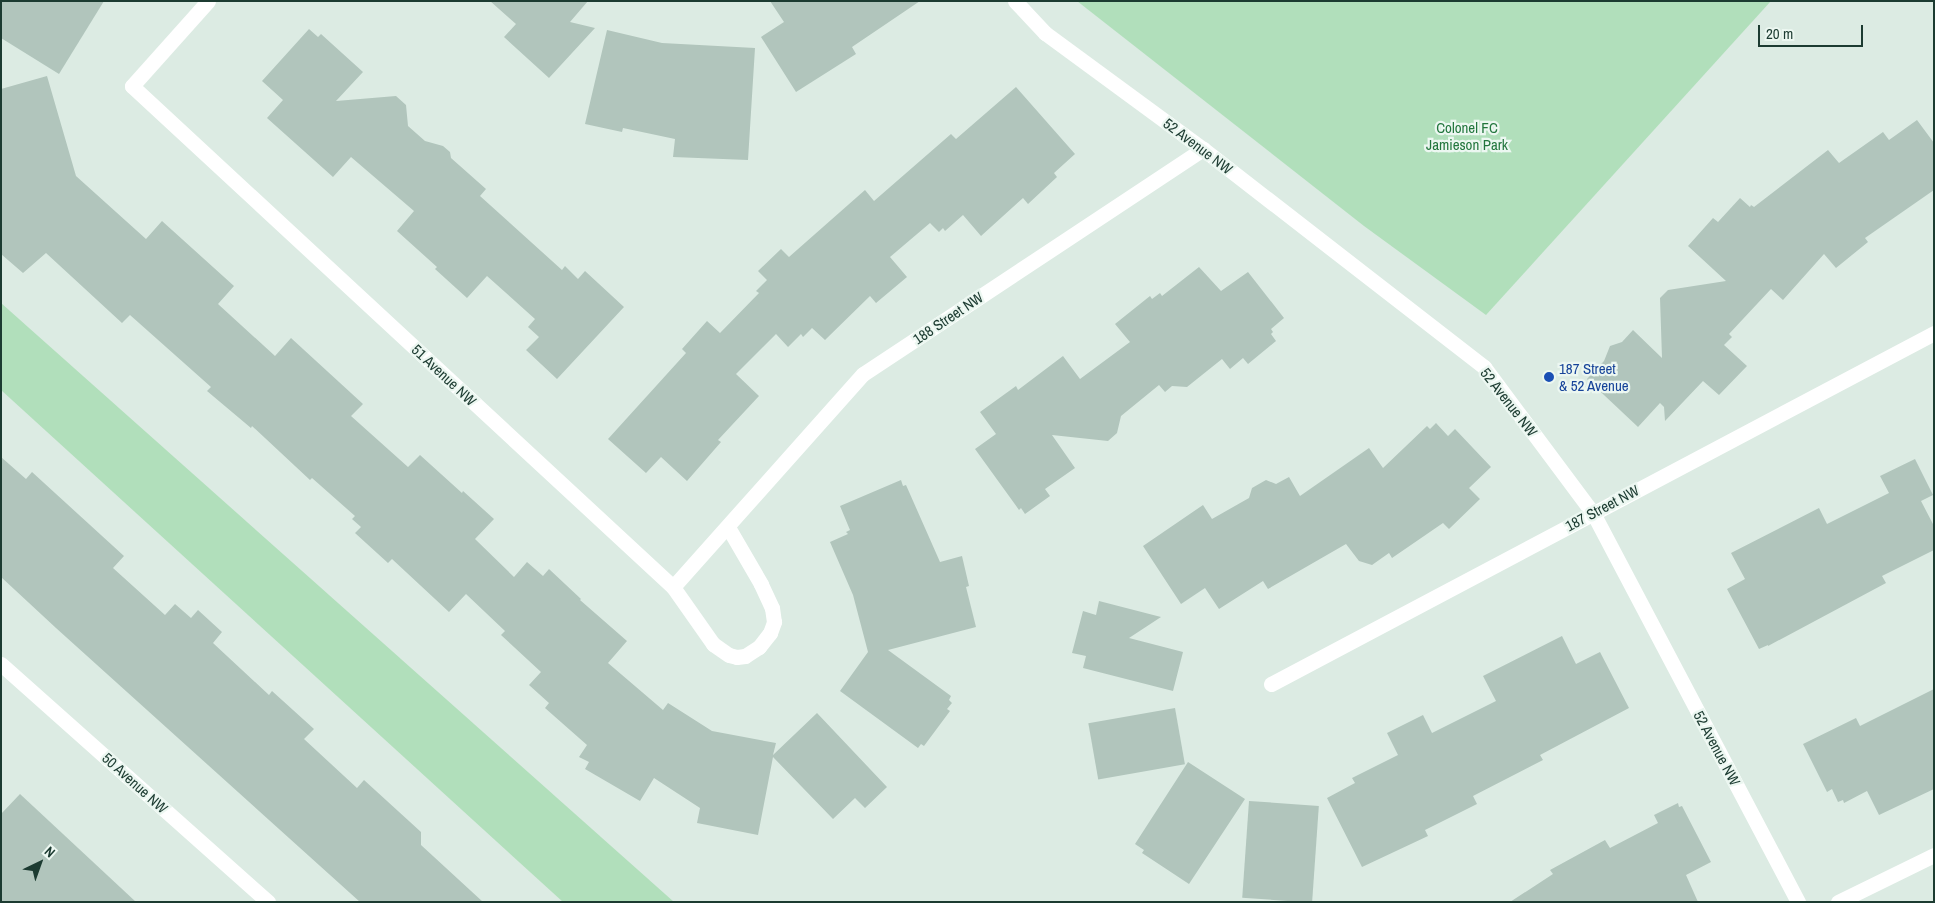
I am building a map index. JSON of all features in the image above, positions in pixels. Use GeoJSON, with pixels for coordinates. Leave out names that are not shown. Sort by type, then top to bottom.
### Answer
{"type":"FeatureCollection","features":[{"type":"Feature","properties":{"kind":"street","name":"51 Avenue NW"},"geometry":{"type":"LineString","coordinates":[[208,1],[132,86],[673,587],[713,644],[729,655],[737,657],[759,647],[770,633],[774,622],[772,608],[762,584],[728,527]]}},
{"type":"Feature","properties":{"kind":"street","name":"52 Avenue NW"},"geometry":{"type":"LineString","coordinates":[[1015,1],[1045,33],[1203,149],[1484,367],[1593,513],[1798,902]]}},
{"type":"Feature","properties":{"kind":"street","name":"188 Street NW"},"geometry":{"type":"LineString","coordinates":[[673,587],[862,374],[1203,149]]}},
{"type":"Feature","properties":{"kind":"street","name":"187 Street NW"},"geometry":{"type":"LineString","coordinates":[[1271,684],[1934,333]]}},
{"type":"Feature","properties":{"kind":"street","name":"50 Avenue NW"},"geometry":{"type":"LineString","coordinates":[[1,664],[268,902]]}},
{"type":"Feature","properties":{"kind":"street"},"geometry":{"type":"LineString","coordinates":[[1838,902],[1934,854]]}},
{"type":"Feature","properties":{"kind":"green space","name":"Colonel FC Jamieson Park"},"geometry":{"type":"Polygon","coordinates":[[[1077,1],[1771,1],[1486,315],[1364,226],[1077,1]]]}},
{"type":"Feature","properties":{"kind":"green space"},"geometry":{"type":"Polygon","coordinates":[[[1,303],[674,902],[563,902],[1,390],[1,303]]]}},
{"type":"Feature","properties":{"kind":"building"},"geometry":{"type":"Polygon","coordinates":[[[1,1],[104,1],[59,74],[1,38],[1,1]]]}},
{"type":"Feature","properties":{"kind":"building"},"geometry":{"type":"Polygon","coordinates":[[[490,1],[588,1],[570,22],[595,28],[549,78],[504,37],[516,24],[490,1]]]}},
{"type":"Feature","properties":{"kind":"building"},"geometry":{"type":"Polygon","coordinates":[[[770,1],[920,1],[852,47],[856,54],[796,92],[761,37],[784,22],[770,1]]]}},
{"type":"Feature","properties":{"kind":"building"},"geometry":{"type":"Polygon","coordinates":[[[309,29],[318,37],[321,34],[363,72],[336,101],[396,96],[406,105],[408,126],[425,141],[443,146],[450,152],[451,158],[486,189],[480,196],[562,270],[565,266],[578,279],[585,271],[624,307],[557,379],[526,350],[539,337],[528,327],[535,319],[487,276],[467,298],[435,269],[437,267],[397,231],[414,211],[351,157],[333,177],[267,118],[283,100],[262,81],[309,29]]]}},
{"type":"Feature","properties":{"kind":"building"},"geometry":{"type":"Polygon","coordinates":[[[607,30],[662,43],[755,48],[748,160],[673,157],[675,139],[623,128],[622,132],[585,124],[607,30]]]}},
{"type":"Feature","properties":{"kind":"building"},"geometry":{"type":"Polygon","coordinates":[[[47,76],[76,176],[146,239],[162,221],[234,286],[218,304],[275,356],[291,338],[363,404],[351,416],[408,467],[420,455],[494,519],[475,539],[514,577],[527,562],[543,576],[549,569],[580,600],[627,641],[608,663],[663,710],[668,703],[712,731],[776,743],[773,755],[817,713],[887,787],[865,808],[855,798],[833,819],[773,757],[758,835],[697,823],[700,808],[654,778],[640,801],[585,769],[589,762],[579,757],[587,745],[545,708],[549,703],[529,685],[541,672],[501,635],[505,631],[466,594],[449,612],[392,559],[388,563],[355,533],[361,527],[352,519],[355,516],[312,478],[310,480],[252,426],[251,428],[207,391],[211,387],[130,315],[122,323],[46,253],[23,273],[1,254],[1,89],[47,76]]]}},
{"type":"Feature","properties":{"kind":"building"},"geometry":{"type":"Polygon","coordinates":[[[1016,87],[1075,154],[1054,173],[1057,177],[1028,204],[1023,198],[981,236],[963,215],[945,231],[943,228],[939,232],[930,223],[890,257],[907,277],[876,303],[870,296],[825,340],[812,328],[803,337],[801,334],[788,347],[776,334],[736,374],[759,396],[718,440],[721,442],[687,481],[661,457],[646,473],[608,439],[686,353],[682,349],[707,321],[720,333],[759,293],[756,291],[767,280],[758,271],[781,249],[789,257],[865,190],[874,201],[951,134],[956,139],[1016,87]]]}},
{"type":"Feature","properties":{"kind":"building"},"geometry":{"type":"Polygon","coordinates":[[[1917,120],[1934,143],[1934,190],[1865,238],[1868,242],[1836,268],[1824,254],[1783,300],[1771,289],[1729,334],[1732,337],[1724,345],[1747,366],[1719,395],[1703,381],[1665,421],[1664,407],[1660,403],[1638,427],[1587,379],[1604,361],[1610,346],[1622,342],[1633,330],[1662,358],[1660,298],[1668,290],[1726,281],[1688,246],[1713,218],[1718,222],[1740,198],[1750,207],[1751,205],[1754,207],[1828,150],[1839,163],[1883,132],[1889,140],[1917,120]]]}},
{"type":"Feature","properties":{"kind":"building"},"geometry":{"type":"Polygon","coordinates":[[[1199,267],[1221,291],[1248,272],[1284,318],[1271,329],[1273,332],[1271,334],[1276,341],[1248,364],[1243,358],[1230,369],[1222,359],[1187,387],[1172,386],[1165,392],[1159,385],[1121,416],[1117,433],[1108,441],[1052,435],[1075,468],[1045,489],[1050,496],[1025,514],[1021,508],[1019,510],[975,449],[996,434],[980,412],[1016,386],[1018,390],[1063,356],[1080,379],[1130,342],[1115,324],[1150,296],[1152,299],[1160,293],[1162,296],[1199,267]]]}},
{"type":"Feature","properties":{"kind":"building"},"geometry":{"type":"Polygon","coordinates":[[[1436,423],[1448,436],[1455,429],[1491,467],[1469,488],[1480,499],[1449,529],[1443,523],[1392,558],[1389,553],[1372,565],[1359,561],[1346,544],[1268,589],[1263,581],[1219,609],[1205,588],[1181,604],[1143,546],[1203,505],[1212,519],[1249,498],[1252,488],[1266,480],[1276,484],[1289,477],[1300,496],[1369,448],[1383,468],[1427,426],[1430,429],[1436,423]]]}},
{"type":"Feature","properties":{"kind":"building"},"geometry":{"type":"Polygon","coordinates":[[[1,457],[26,479],[32,472],[124,556],[113,568],[165,615],[175,604],[191,618],[198,610],[222,632],[213,643],[269,695],[272,691],[314,729],[304,739],[357,788],[364,780],[421,832],[421,845],[483,902],[360,902],[56,628],[1,577],[1,457]]]}},
{"type":"Feature","properties":{"kind":"building"},"geometry":{"type":"Polygon","coordinates":[[[1915,459],[1933,495],[1921,501],[1934,526],[1934,550],[1882,576],[1886,583],[1759,649],[1727,589],[1745,579],[1731,553],[1819,508],[1827,524],[1889,493],[1880,476],[1915,459]]]}},
{"type":"Feature","properties":{"kind":"building"},"geometry":{"type":"Polygon","coordinates":[[[901,480],[903,486],[906,485],[940,562],[962,556],[969,586],[966,587],[976,627],[888,650],[951,696],[949,700],[952,703],[947,709],[950,711],[924,746],[921,744],[918,748],[840,691],[868,652],[853,595],[830,542],[848,534],[846,532],[850,530],[840,506],[901,480]]]}},
{"type":"Feature","properties":{"kind":"building"},"geometry":{"type":"Polygon","coordinates":[[[1099,601],[1161,617],[1129,638],[1183,652],[1173,691],[1083,668],[1086,656],[1072,653],[1083,611],[1096,615],[1099,601]]]}},
{"type":"Feature","properties":{"kind":"building"},"geometry":{"type":"Polygon","coordinates":[[[1562,636],[1576,664],[1600,652],[1629,708],[1540,755],[1543,760],[1473,796],[1477,804],[1425,830],[1428,836],[1362,867],[1327,798],[1355,783],[1352,778],[1398,755],[1387,733],[1423,715],[1432,733],[1496,701],[1483,676],[1562,636]]]}},
{"type":"Feature","properties":{"kind":"building"},"geometry":{"type":"Polygon","coordinates":[[[1934,689],[1934,789],[1879,815],[1867,791],[1844,803],[1843,800],[1838,802],[1832,789],[1827,792],[1803,744],[1856,718],[1860,726],[1934,689]]]}},
{"type":"Feature","properties":{"kind":"building"},"geometry":{"type":"Polygon","coordinates":[[[1175,708],[1185,764],[1098,779],[1088,723],[1175,708]]]}},
{"type":"Feature","properties":{"kind":"building"},"geometry":{"type":"Polygon","coordinates":[[[1188,762],[1245,799],[1189,884],[1142,853],[1144,850],[1135,844],[1188,762]]]}},
{"type":"Feature","properties":{"kind":"building"},"geometry":{"type":"Polygon","coordinates":[[[20,794],[136,902],[1,902],[1,814],[20,794]]]}},
{"type":"Feature","properties":{"kind":"building"},"geometry":{"type":"Polygon","coordinates":[[[1249,801],[1319,806],[1312,902],[1242,898],[1249,801]]]}},
{"type":"Feature","properties":{"kind":"building"},"geometry":{"type":"Polygon","coordinates":[[[1678,803],[1679,807],[1682,806],[1711,862],[1686,875],[1698,902],[1510,902],[1553,874],[1550,870],[1605,840],[1610,848],[1658,823],[1654,815],[1678,803]]]}},
{"type":"Feature","properties":{"kind":"place","name":"187 Street & 52 Avenue"},"geometry":{"type":"Point","coordinates":[1549,377]}}]}
